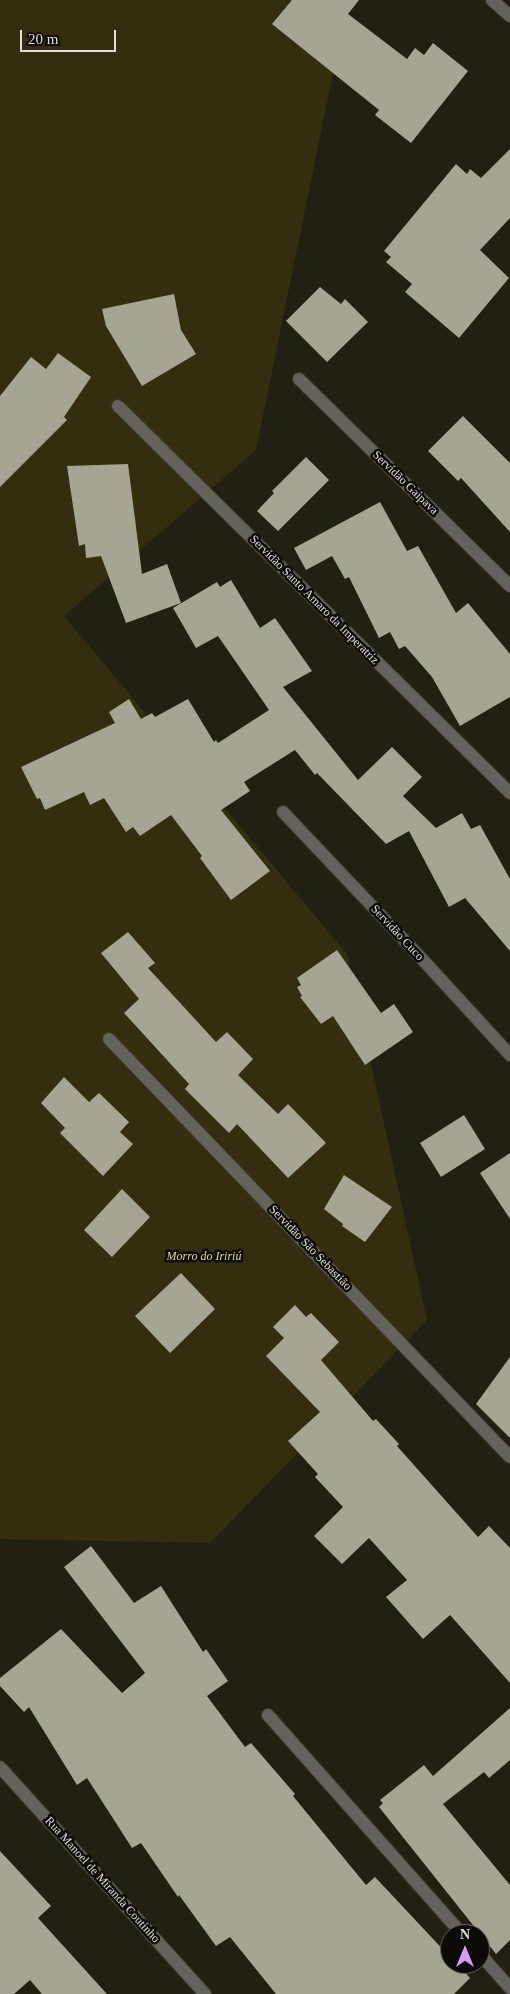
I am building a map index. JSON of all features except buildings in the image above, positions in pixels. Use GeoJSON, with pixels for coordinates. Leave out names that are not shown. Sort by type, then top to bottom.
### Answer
{"type":"FeatureCollection","features":[{"type":"Feature","properties":{"kind":"street"},"geometry":{"type":"LineString","coordinates":[[492,0],[510,16]]}},
{"type":"Feature","properties":{"kind":"street","name":"Servidão Gaipava"},"geometry":{"type":"LineString","coordinates":[[299,379],[510,586]]}},
{"type":"Feature","properties":{"kind":"street","name":"Servidão Santo Amaro da Imperatriz"},"geometry":{"type":"LineString","coordinates":[[118,406],[510,793]]}},
{"type":"Feature","properties":{"kind":"street","name":"Servidão Cuco"},"geometry":{"type":"LineString","coordinates":[[283,812],[510,1055]]}},
{"type":"Feature","properties":{"kind":"street","name":"Servidão São Sebastião"},"geometry":{"type":"LineString","coordinates":[[109,1039],[510,1457]]}},
{"type":"Feature","properties":{"kind":"street"},"geometry":{"type":"LineString","coordinates":[[268,1716],[453,1924]]}},
{"type":"Feature","properties":{"kind":"street","name":"Rua Manoel de Miranda Coutinho"},"geometry":{"type":"LineString","coordinates":[[0,1767],[205,1994]]}},
{"type":"Feature","properties":{"kind":"street"},"geometry":{"type":"LineString","coordinates":[[490,1965],[510,1988]]}},
{"type":"Feature","properties":{"kind":"green space","name":"Morro do Iririú"},"geometry":{"type":"Polygon","coordinates":[[[0,0],[348,0],[256,450],[64,616],[347,954],[427,1320],[210,1543],[0,1539],[0,0]]]}}]}
